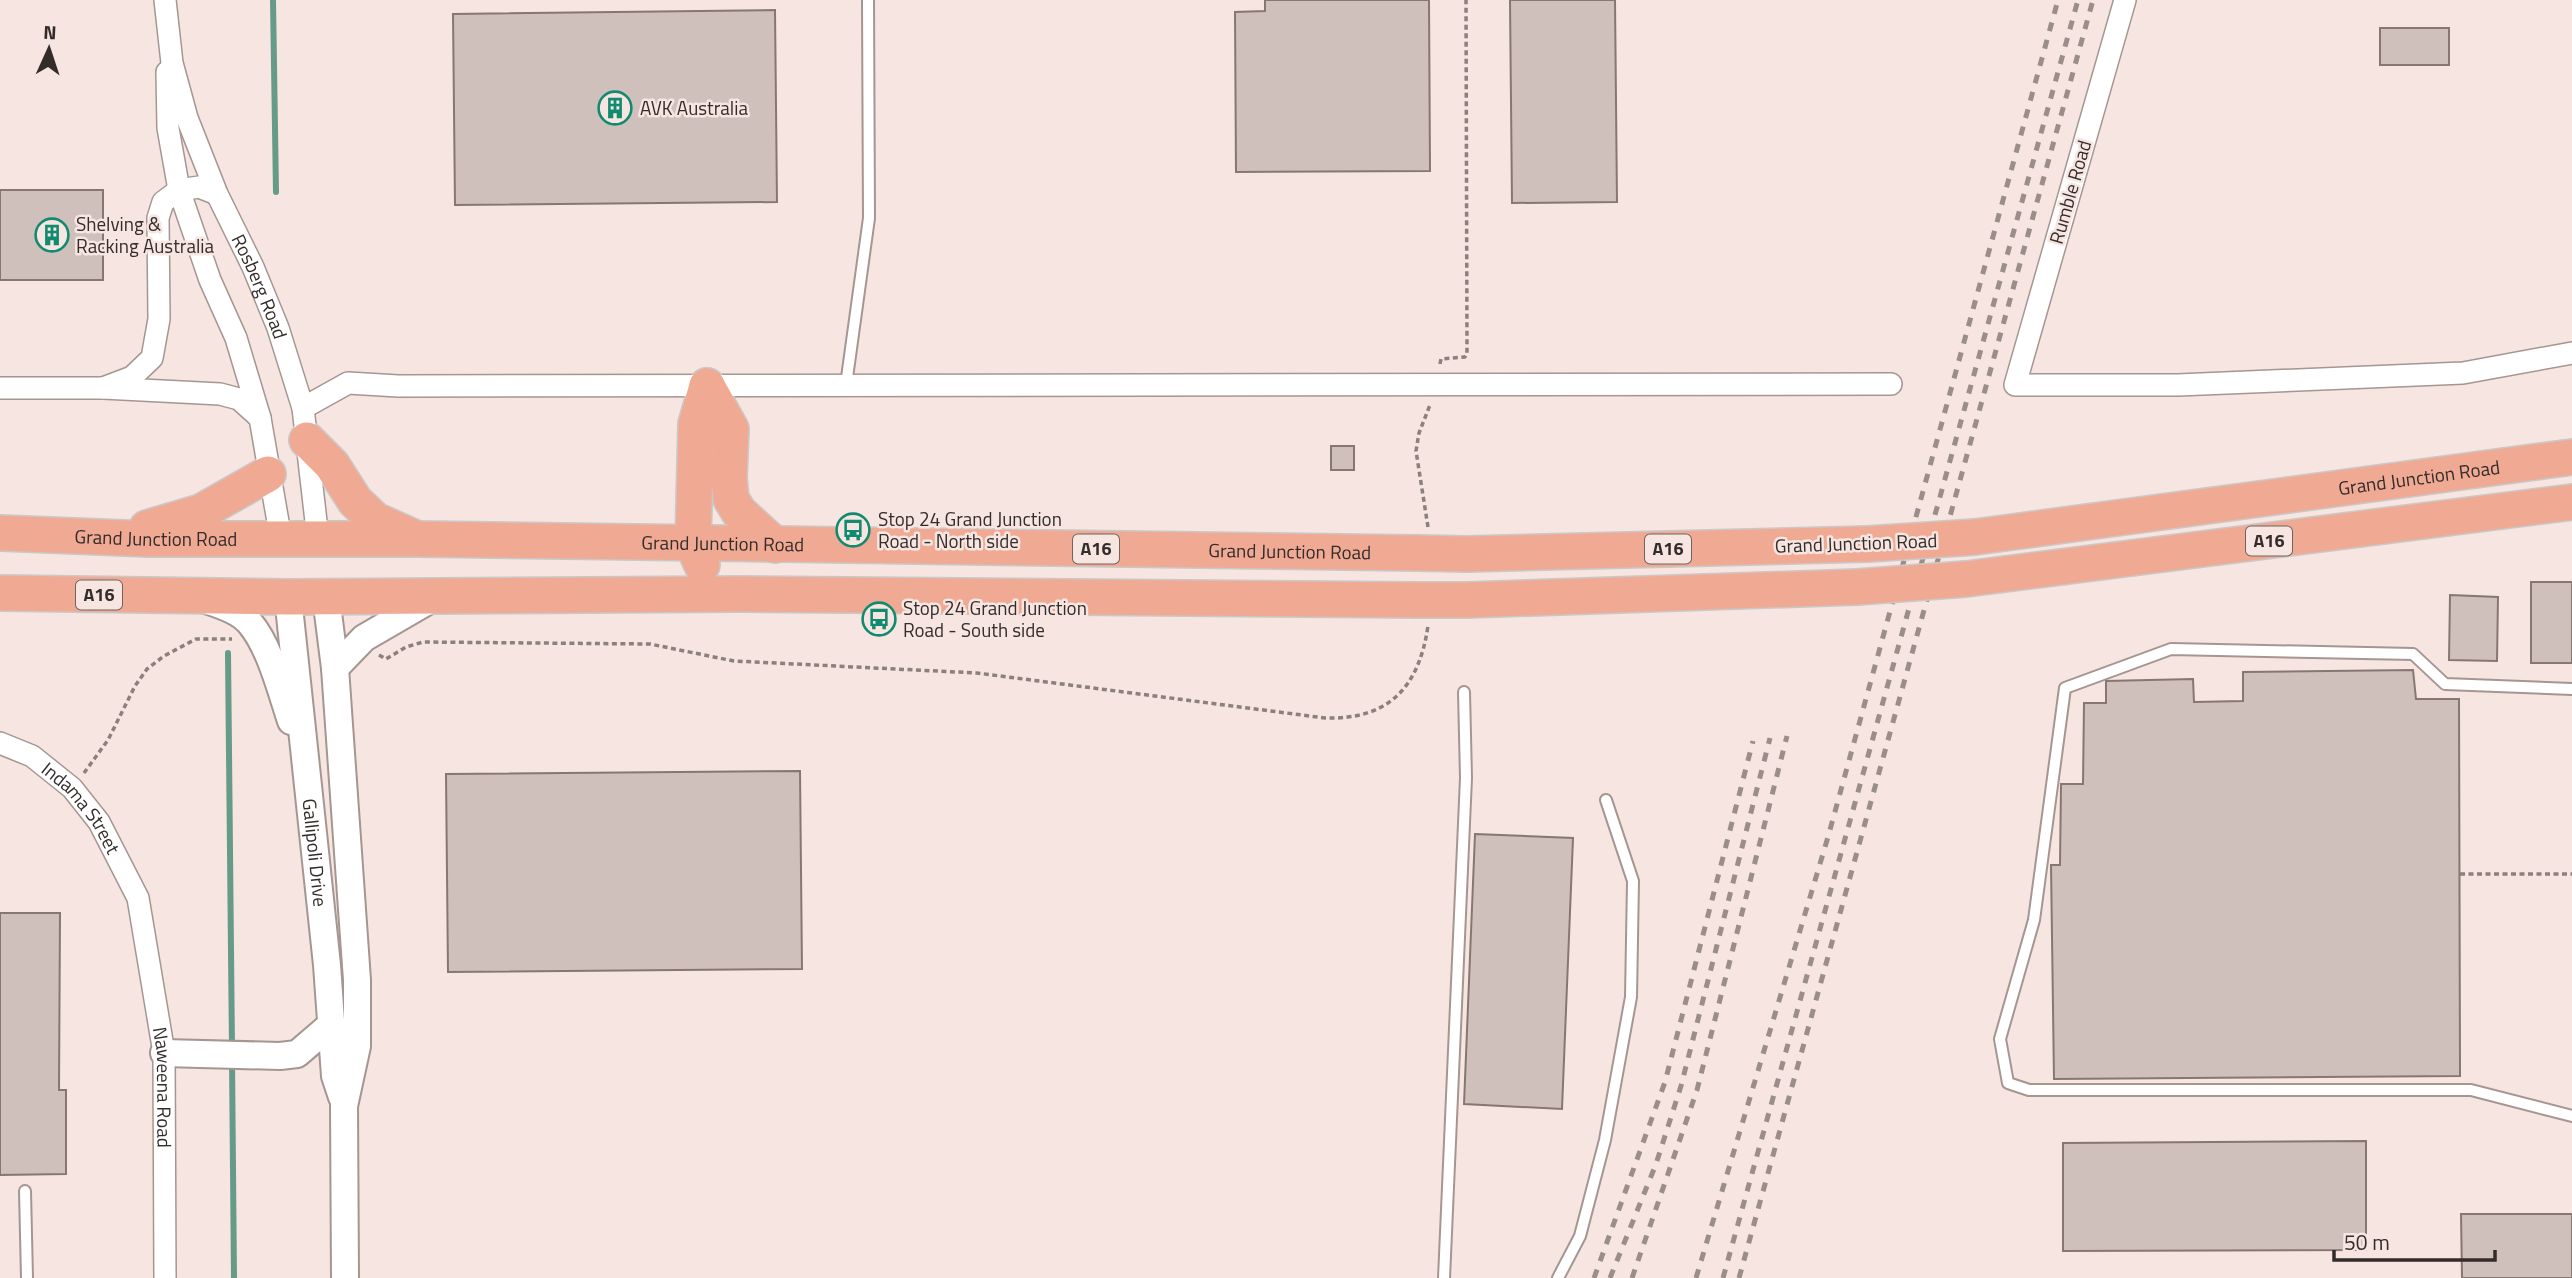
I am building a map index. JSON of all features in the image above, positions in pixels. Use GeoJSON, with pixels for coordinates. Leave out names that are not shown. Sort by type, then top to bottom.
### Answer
{"type":"FeatureCollection","features":[{"type":"Feature","properties":{"kind":"highway"},"geometry":{"type":"LineString","coordinates":[[707,386],[696,424],[692,545],[705,572],[740,594]]}},
{"type":"Feature","properties":{"kind":"highway"},"geometry":{"type":"LineString","coordinates":[[707,386],[731,429],[731,499],[739,512],[775,545]]}},
{"type":"Feature","properties":{"kind":"highway"},"geometry":{"type":"LineString","coordinates":[[305,424],[355,501],[375,520],[417,539]]}},
{"type":"Feature","properties":{"kind":"highway"},"geometry":{"type":"LineString","coordinates":[[2513,465],[2572,447]]}},
{"type":"Feature","properties":{"kind":"highway","name":"Grand Junction Road"},"geometry":{"type":"LineString","coordinates":[[0,533],[116,537],[1467,554],[1868,544],[1975,537],[2572,457]]}},
{"type":"Feature","properties":{"kind":"highway"},"geometry":{"type":"LineString","coordinates":[[116,537],[201,512],[268,474]]}},
{"type":"Feature","properties":{"kind":"highway","name":"A16"},"geometry":{"type":"LineString","coordinates":[[0,593],[433,598],[740,594],[1423,612],[1468,600],[1857,587],[1966,579],[2572,502]]}},
{"type":"Feature","properties":{"kind":"highway"},"geometry":{"type":"LineString","coordinates":[[281,539],[288,597]]}},
{"type":"Feature","properties":{"kind":"highway"},"geometry":{"type":"LineString","coordinates":[[318,539],[326,597]]}},
{"type":"Feature","properties":{"kind":"street","name":"Rosberg Road"},"geometry":{"type":"LineString","coordinates":[[165,0],[168,128],[179,190],[210,280],[236,338],[260,418],[281,539]]}},
{"type":"Feature","properties":{"kind":"street","name":"Rosberg Road"},"geometry":{"type":"LineString","coordinates":[[165,0],[175,74],[187,118],[217,194],[253,267],[278,328],[305,424],[318,539]]}},
{"type":"Feature","properties":{"kind":"street","name":"Rumble Road"},"geometry":{"type":"LineString","coordinates":[[2125,0],[2015,384],[2178,385],[2463,373],[2572,353]]}},
{"type":"Feature","properties":{"kind":"street"},"geometry":{"type":"LineString","coordinates":[[103,388],[132,377],[152,358],[159,319],[158,218],[163,202],[179,190],[199,187],[217,194]]}},
{"type":"Feature","properties":{"kind":"street"},"geometry":{"type":"LineString","coordinates":[[305,424],[348,383],[398,386],[1891,384]]}},
{"type":"Feature","properties":{"kind":"street"},"geometry":{"type":"LineString","coordinates":[[0,388],[103,388],[220,394],[239,400],[260,418]]}},
{"type":"Feature","properties":{"kind":"street"},"geometry":{"type":"LineString","coordinates":[[197,597],[230,609],[248,621],[271,659],[309,776]]}},
{"type":"Feature","properties":{"kind":"street","name":"Gallipoli Drive"},"geometry":{"type":"LineString","coordinates":[[288,597],[309,776],[335,1076],[344,1106]]}},
{"type":"Feature","properties":{"kind":"street","name":"Gallipoli Drive"},"geometry":{"type":"LineString","coordinates":[[326,597],[335,668],[357,981],[357,1046],[344,1106],[345,1278]]}},
{"type":"Feature","properties":{"kind":"street"},"geometry":{"type":"LineString","coordinates":[[335,668],[364,638],[433,598]]}},
{"type":"Feature","properties":{"kind":"street","name":"Indama Street"},"geometry":{"type":"LineString","coordinates":[[0,743],[32,755],[72,788],[99,822],[138,898]]}},
{"type":"Feature","properties":{"kind":"street","name":"Naweena Road"},"geometry":{"type":"LineString","coordinates":[[138,898],[164,1053],[165,1278]]}},
{"type":"Feature","properties":{"kind":"street"},"geometry":{"type":"LineString","coordinates":[[164,1053],[211,1056],[297,1054],[332,1024]]}},
{"type":"Feature","properties":{"kind":"lane"},"geometry":{"type":"LineString","coordinates":[[846,385],[869,218],[868,0]]}},
{"type":"Feature","properties":{"kind":"lane"},"geometry":{"type":"LineString","coordinates":[[2572,689],[2445,684],[2413,654],[2171,649],[2065,688],[2035,920],[2000,1039],[2008,1083],[2029,1090],[2471,1090],[2572,1116]]}},
{"type":"Feature","properties":{"kind":"lane"},"geometry":{"type":"LineString","coordinates":[[1444,1278],[1466,778],[1464,692]]}},
{"type":"Feature","properties":{"kind":"lane"},"geometry":{"type":"LineString","coordinates":[[1558,1278],[1580,1236],[1605,1140],[1631,997],[1633,881],[1606,800]]}},
{"type":"Feature","properties":{"kind":"lane"},"geometry":{"type":"LineString","coordinates":[[25,1191],[27,1278]]}},
{"type":"Feature","properties":{"kind":"path"},"geometry":{"type":"LineString","coordinates":[[1427,521],[1416,450],[1419,433],[1427,418],[1441,359],[1465,358],[1467,353],[1466,0]]}},
{"type":"Feature","properties":{"kind":"path"},"geometry":{"type":"LineString","coordinates":[[650,644],[734,661],[976,673],[1348,719],[1368,714],[1397,698],[1415,672],[1425,646],[1423,612]]}},
{"type":"Feature","properties":{"kind":"path"},"geometry":{"type":"LineString","coordinates":[[2460,874],[2572,874]]}},
{"type":"Feature","properties":{"kind":"building"},"geometry":{"type":"Polygon","coordinates":[[[1265,0],[1429,0],[1430,171],[1236,172],[1235,12],[1265,11],[1265,0]]]}},
{"type":"Feature","properties":{"kind":"building"},"geometry":{"type":"Polygon","coordinates":[[[1510,0],[1615,0],[1617,202],[1512,203],[1510,0]]]}},
{"type":"Feature","properties":{"kind":"building","name":"AVK Australia"},"geometry":{"type":"Polygon","coordinates":[[[775,10],[777,202],[455,205],[453,14],[775,10]]]}},
{"type":"Feature","properties":{"kind":"building"},"geometry":{"type":"Polygon","coordinates":[[[2380,28],[2449,28],[2449,65],[2380,65],[2380,28]]]}},
{"type":"Feature","properties":{"kind":"building","name":"Shelving & Racking Australia"},"geometry":{"type":"Polygon","coordinates":[[[0,190],[103,190],[103,280],[0,280],[0,190]]]}},
{"type":"Feature","properties":{"kind":"building"},"geometry":{"type":"Polygon","coordinates":[[[1331,446],[1354,446],[1354,470],[1331,470],[1331,446]]]}},
{"type":"Feature","properties":{"kind":"building"},"geometry":{"type":"Polygon","coordinates":[[[2531,582],[2572,582],[2572,663],[2531,663],[2531,582]]]}},
{"type":"Feature","properties":{"kind":"building"},"geometry":{"type":"Polygon","coordinates":[[[2450,595],[2498,597],[2497,661],[2449,660],[2450,595]]]}},
{"type":"Feature","properties":{"kind":"building"},"geometry":{"type":"Polygon","coordinates":[[[2413,670],[2416,699],[2459,699],[2460,1076],[2054,1079],[2051,865],[2060,865],[2061,784],[2083,784],[2084,703],[2106,703],[2106,681],[2193,679],[2194,702],[2243,701],[2243,672],[2413,670]]]}},
{"type":"Feature","properties":{"kind":"building"},"geometry":{"type":"Polygon","coordinates":[[[800,771],[802,969],[448,972],[446,774],[800,771]]]}},
{"type":"Feature","properties":{"kind":"building"},"geometry":{"type":"Polygon","coordinates":[[[1475,834],[1573,838],[1562,1109],[1464,1104],[1475,834]]]}},
{"type":"Feature","properties":{"kind":"building"},"geometry":{"type":"Polygon","coordinates":[[[0,913],[60,913],[59,1090],[66,1090],[66,1174],[0,1175],[0,913]]]}},
{"type":"Feature","properties":{"kind":"building"},"geometry":{"type":"Polygon","coordinates":[[[2366,1141],[2366,1250],[2063,1251],[2063,1143],[2366,1141]]]}},
{"type":"Feature","properties":{"kind":"building"},"geometry":{"type":"Polygon","coordinates":[[[2461,1214],[2572,1214],[2572,1278],[2462,1278],[2461,1214]]]}},
{"type":"Feature","properties":{"kind":"waterway"},"geometry":{"type":"LineString","coordinates":[[273,0],[276,192]]}},
{"type":"Feature","properties":{"kind":"waterway"},"geometry":{"type":"LineString","coordinates":[[228,653],[232,1049]]}},
{"type":"Feature","properties":{"kind":"waterway"},"geometry":{"type":"LineString","coordinates":[[232,1059],[234,1278]]}},
{"type":"Feature","properties":{"kind":"railway"},"geometry":{"type":"LineString","coordinates":[[1696,1278],[1828,837],[2058,0]]}},
{"type":"Feature","properties":{"kind":"railway"},"geometry":{"type":"LineString","coordinates":[[1723,1278],[2078,0]]}},
{"type":"Feature","properties":{"kind":"railway"},"geometry":{"type":"LineString","coordinates":[[1739,1278],[2093,0]]}},
{"type":"Feature","properties":{"kind":"railway"},"geometry":{"type":"LineString","coordinates":[[1632,1278],[1697,1090],[1787,736]]}},
{"type":"Feature","properties":{"kind":"railway"},"geometry":{"type":"LineString","coordinates":[[1610,1278],[1656,1164],[1681,1086],[1770,738]]}},
{"type":"Feature","properties":{"kind":"railway"},"geometry":{"type":"LineString","coordinates":[[1594,1278],[1665,1082],[1753,741]]}},
{"type":"Feature","properties":{"kind":"place","name":"AVK Australia"},"geometry":{"type":"Point","coordinates":[615,108]}},
{"type":"Feature","properties":{"kind":"place","name":"Shelving & Racking Australia"},"geometry":{"type":"Point","coordinates":[52,235]}},
{"type":"Feature","properties":{"kind":"place","name":"Stop 24 Grand Junction Road - North side"},"geometry":{"type":"Point","coordinates":[853,530]}},
{"type":"Feature","properties":{"kind":"place","name":"Stop 24 Grand Junction Road - South side"},"geometry":{"type":"Point","coordinates":[879,619]}}]}
